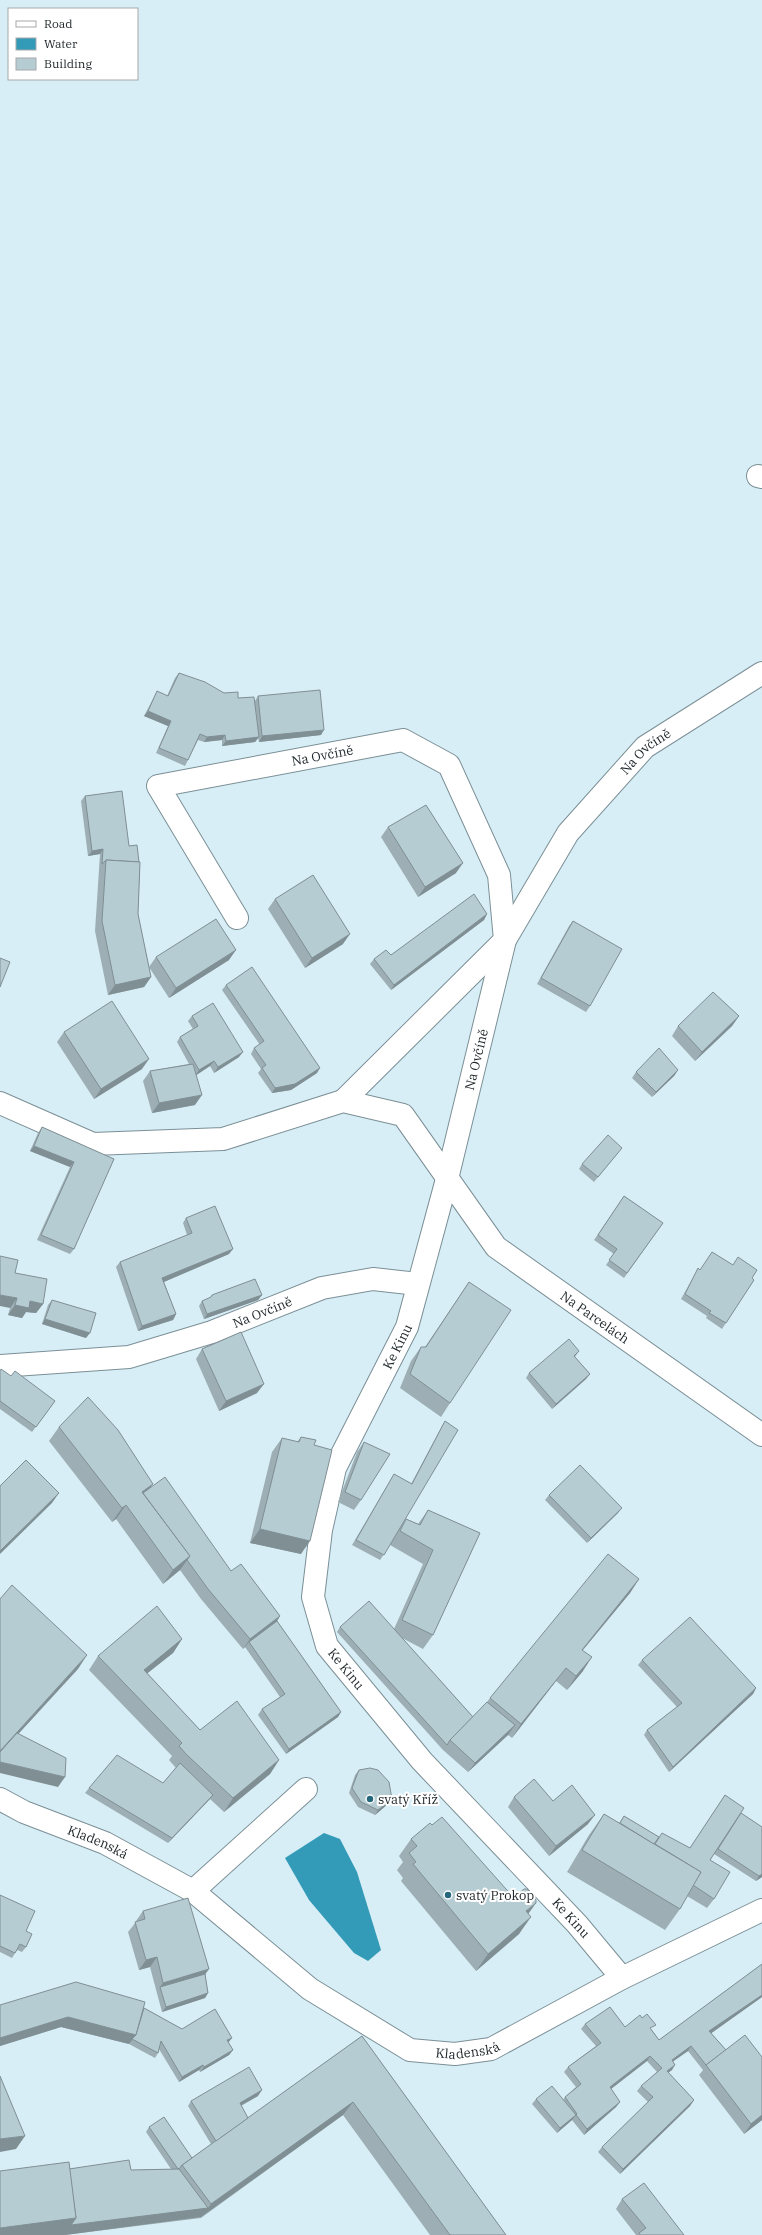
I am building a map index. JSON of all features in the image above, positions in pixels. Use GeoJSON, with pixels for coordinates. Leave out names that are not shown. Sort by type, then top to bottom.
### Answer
{"type":"FeatureCollection","features":[{"type":"Feature","properties":{"kind":"street","name":"Na Ovčíně"},"geometry":{"type":"LineString","coordinates":[[0,1103],[94,1144],[223,1138],[343,1101],[504,940],[568,833],[645,747],[762,673]]}},
{"type":"Feature","properties":{"kind":"street","name":"Na Ovčíně"},"geometry":{"type":"LineString","coordinates":[[0,1366],[129,1357],[212,1332],[322,1288],[372,1279],[418,1284],[447,1179],[504,940],[499,875],[449,765],[403,740],[158,786],[237,918]]}},
{"type":"Feature","properties":{"kind":"street"},"geometry":{"type":"LineString","coordinates":[[343,1101],[403,1115],[447,1179]]}},
{"type":"Feature","properties":{"kind":"street","name":"Na Parcelách"},"geometry":{"type":"LineString","coordinates":[[447,1179],[496,1247],[762,1435]]}},
{"type":"Feature","properties":{"kind":"street","name":"Ke Kinu"},"geometry":{"type":"LineString","coordinates":[[418,1284],[406,1327],[336,1468],[321,1530],[313,1597],[327,1646],[422,1761],[577,1924],[622,1978]]}},
{"type":"Feature","properties":{"kind":"street"},"geometry":{"type":"LineString","coordinates":[[193,1891],[306,1789]]}},
{"type":"Feature","properties":{"kind":"street","name":"Kladenská"},"geometry":{"type":"LineString","coordinates":[[0,1799],[24,1812],[105,1843],[193,1891],[310,1989],[410,2050],[455,2054],[491,2049],[622,1978],[762,1910]]}},
{"type":"Feature","properties":{"kind":"water"},"geometry":{"type":"Polygon","coordinates":[[[324,1833],[340,1839],[357,1872],[381,1950],[368,1961],[354,1953],[309,1900],[285,1858],[324,1833]]]}},
{"type":"Feature","properties":{"kind":"building"},"geometry":{"type":"Polygon","coordinates":[[[179,673],[205,682],[224,693],[238,692],[238,698],[254,697],[259,737],[226,741],[225,735],[207,737],[200,734],[188,760],[159,748],[171,721],[148,711],[157,691],[168,696],[179,673]]]}},
{"type":"Feature","properties":{"kind":"building"},"geometry":{"type":"Polygon","coordinates":[[[320,690],[324,730],[262,736],[258,696],[320,690]]]}},
{"type":"Feature","properties":{"kind":"building"},"geometry":{"type":"Polygon","coordinates":[[[122,791],[129,846],[137,845],[139,862],[106,860],[102,864],[103,849],[92,851],[85,796],[122,791]]]}},
{"type":"Feature","properties":{"kind":"building"},"geometry":{"type":"Polygon","coordinates":[[[426,805],[463,863],[425,887],[388,827],[426,805]]]}},
{"type":"Feature","properties":{"kind":"building"},"geometry":{"type":"Polygon","coordinates":[[[106,860],[140,862],[138,914],[151,977],[115,985],[102,921],[106,860]]]}},
{"type":"Feature","properties":{"kind":"building"},"geometry":{"type":"Polygon","coordinates":[[[313,875],[350,934],[312,958],[275,899],[313,875]]]}},
{"type":"Feature","properties":{"kind":"building"},"geometry":{"type":"Polygon","coordinates":[[[474,894],[487,914],[394,985],[374,959],[386,950],[391,955],[474,894]]]}},
{"type":"Feature","properties":{"kind":"building"},"geometry":{"type":"Polygon","coordinates":[[[216,919],[236,950],[176,988],[156,957],[216,919]]]}},
{"type":"Feature","properties":{"kind":"building"},"geometry":{"type":"Polygon","coordinates":[[[573,921],[622,949],[590,1006],[541,978],[573,921]]]}},
{"type":"Feature","properties":{"kind":"building"},"geometry":{"type":"Polygon","coordinates":[[[0,958],[10,962],[0,987],[0,958]]]}},
{"type":"Feature","properties":{"kind":"building"},"geometry":{"type":"Polygon","coordinates":[[[252,967],[320,1068],[295,1084],[275,1088],[262,1068],[266,1065],[254,1048],[264,1041],[226,985],[252,967]]]}},
{"type":"Feature","properties":{"kind":"building"},"geometry":{"type":"Polygon","coordinates":[[[713,992],[739,1016],[702,1052],[678,1026],[713,992]]]}},
{"type":"Feature","properties":{"kind":"building"},"geometry":{"type":"Polygon","coordinates":[[[112,1001],[149,1059],[101,1089],[64,1032],[112,1001]]]}},
{"type":"Feature","properties":{"kind":"building"},"geometry":{"type":"Polygon","coordinates":[[[213,1003],[243,1052],[218,1067],[214,1061],[199,1070],[180,1037],[198,1026],[192,1016],[213,1003]]]}},
{"type":"Feature","properties":{"kind":"building"},"geometry":{"type":"Polygon","coordinates":[[[659,1048],[678,1070],[656,1092],[636,1072],[659,1048]]]}},
{"type":"Feature","properties":{"kind":"building"},"geometry":{"type":"Polygon","coordinates":[[[193,1064],[202,1095],[159,1103],[150,1071],[193,1064]]]}},
{"type":"Feature","properties":{"kind":"building"},"geometry":{"type":"Polygon","coordinates":[[[42,1127],[114,1159],[74,1249],[41,1235],[74,1162],[34,1146],[42,1127]]]}},
{"type":"Feature","properties":{"kind":"building"},"geometry":{"type":"Polygon","coordinates":[[[608,1135],[622,1148],[598,1177],[582,1164],[608,1135]]]}},
{"type":"Feature","properties":{"kind":"building"},"geometry":{"type":"Polygon","coordinates":[[[624,1196],[663,1223],[627,1273],[609,1260],[617,1249],[598,1235],[624,1196]]]}},
{"type":"Feature","properties":{"kind":"building"},"geometry":{"type":"Polygon","coordinates":[[[215,1206],[233,1249],[162,1278],[176,1314],[142,1326],[120,1262],[192,1233],[186,1218],[215,1206]]]}},
{"type":"Feature","properties":{"kind":"building"},"geometry":{"type":"Polygon","coordinates":[[[712,1252],[733,1265],[738,1257],[757,1270],[752,1278],[754,1280],[726,1323],[709,1313],[711,1311],[685,1294],[698,1268],[700,1270],[712,1252]]]}},
{"type":"Feature","properties":{"kind":"building"},"geometry":{"type":"Polygon","coordinates":[[[0,1256],[18,1260],[15,1273],[47,1279],[43,1304],[30,1301],[29,1308],[15,1305],[17,1298],[0,1295],[0,1256]]]}},
{"type":"Feature","properties":{"kind":"building"},"geometry":{"type":"Polygon","coordinates":[[[255,1279],[262,1295],[207,1314],[202,1301],[211,1297],[212,1295],[255,1279]]]}},
{"type":"Feature","properties":{"kind":"building"},"geometry":{"type":"Polygon","coordinates":[[[469,1282],[511,1310],[450,1403],[410,1374],[421,1347],[426,1347],[469,1282]]]}},
{"type":"Feature","properties":{"kind":"building"},"geometry":{"type":"Polygon","coordinates":[[[52,1300],[96,1313],[90,1333],[45,1319],[52,1300]]]}},
{"type":"Feature","properties":{"kind":"building"},"geometry":{"type":"Polygon","coordinates":[[[241,1332],[264,1384],[226,1401],[202,1349],[241,1332]]]}},
{"type":"Feature","properties":{"kind":"building"},"geometry":{"type":"Polygon","coordinates":[[[569,1339],[579,1351],[574,1356],[590,1374],[556,1404],[529,1373],[569,1339]]]}},
{"type":"Feature","properties":{"kind":"building"},"geometry":{"type":"Polygon","coordinates":[[[1,1369],[11,1376],[15,1371],[55,1401],[36,1427],[0,1401],[1,1369]]]}},
{"type":"Feature","properties":{"kind":"building"},"geometry":{"type":"Polygon","coordinates":[[[88,1397],[118,1430],[153,1484],[142,1492],[190,1556],[173,1570],[126,1505],[122,1508],[59,1427],[88,1397]]]}},
{"type":"Feature","properties":{"kind":"building"},"geometry":{"type":"Polygon","coordinates":[[[445,1421],[458,1430],[384,1555],[356,1540],[394,1474],[412,1484],[445,1421]]]}},
{"type":"Feature","properties":{"kind":"building"},"geometry":{"type":"Polygon","coordinates":[[[301,1437],[316,1440],[314,1445],[332,1450],[310,1541],[260,1529],[282,1438],[299,1442],[301,1437]]]}},
{"type":"Feature","properties":{"kind":"building"},"geometry":{"type":"Polygon","coordinates":[[[364,1442],[390,1454],[361,1500],[345,1492],[364,1442]]]}},
{"type":"Feature","properties":{"kind":"building"},"geometry":{"type":"Polygon","coordinates":[[[26,1460],[59,1493],[0,1551],[0,1486],[26,1460]]]}},
{"type":"Feature","properties":{"kind":"building"},"geometry":{"type":"Polygon","coordinates":[[[580,1465],[622,1508],[591,1538],[549,1495],[580,1465]]]}},
{"type":"Feature","properties":{"kind":"building"},"geometry":{"type":"Polygon","coordinates":[[[165,1477],[231,1571],[241,1564],[280,1616],[250,1639],[208,1589],[187,1560],[190,1556],[143,1493],[165,1477]]]}},
{"type":"Feature","properties":{"kind":"building"},"geometry":{"type":"Polygon","coordinates":[[[428,1510],[480,1533],[433,1635],[402,1620],[433,1550],[400,1531],[406,1519],[420,1525],[428,1510]]]}},
{"type":"Feature","properties":{"kind":"building"},"geometry":{"type":"Polygon","coordinates":[[[608,1554],[639,1579],[582,1650],[592,1657],[576,1676],[566,1668],[521,1724],[490,1698],[608,1554]]]}},
{"type":"Feature","properties":{"kind":"building"},"geometry":{"type":"Polygon","coordinates":[[[12,1585],[87,1655],[0,1751],[0,1599],[12,1585]]]}},
{"type":"Feature","properties":{"kind":"building"},"geometry":{"type":"Polygon","coordinates":[[[369,1601],[473,1717],[450,1740],[447,1745],[340,1627],[369,1601]]]}},
{"type":"Feature","properties":{"kind":"building"},"geometry":{"type":"Polygon","coordinates":[[[157,1606],[182,1639],[144,1670],[200,1730],[237,1701],[279,1760],[233,1798],[187,1755],[179,1746],[182,1743],[98,1656],[157,1606]]]}},
{"type":"Feature","properties":{"kind":"building"},"geometry":{"type":"Polygon","coordinates":[[[690,1617],[756,1688],[673,1767],[647,1730],[682,1703],[642,1660],[690,1617]]]}},
{"type":"Feature","properties":{"kind":"building"},"geometry":{"type":"Polygon","coordinates":[[[277,1621],[341,1712],[289,1749],[262,1709],[285,1694],[249,1642],[277,1621]]]}},
{"type":"Feature","properties":{"kind":"building"},"geometry":{"type":"Polygon","coordinates":[[[487,1702],[515,1725],[475,1763],[450,1740],[487,1702]]]}},
{"type":"Feature","properties":{"kind":"building"},"geometry":{"type":"Polygon","coordinates":[[[17,1733],[66,1758],[65,1777],[0,1762],[0,1752],[17,1733]]]}},
{"type":"Feature","properties":{"kind":"building"},"geometry":{"type":"Polygon","coordinates":[[[117,1755],[163,1783],[180,1763],[213,1795],[172,1838],[89,1788],[117,1755]]]}},
{"type":"Feature","properties":{"kind":"building","name":"svatý Kříž"},"geometry":{"type":"Polygon","coordinates":[[[370,1768],[378,1770],[389,1782],[392,1799],[378,1810],[361,1802],[352,1788],[359,1770],[370,1768]]]}},
{"type":"Feature","properties":{"kind":"building"},"geometry":{"type":"Polygon","coordinates":[[[534,1779],[553,1801],[572,1785],[595,1815],[556,1846],[514,1797],[534,1779]]]}},
{"type":"Feature","properties":{"kind":"building"},"geometry":{"type":"Polygon","coordinates":[[[725,1795],[744,1808],[710,1860],[730,1872],[714,1899],[693,1885],[701,1872],[655,1844],[662,1833],[690,1848],[725,1795]]]}},
{"type":"Feature","properties":{"kind":"building"},"geometry":{"type":"Polygon","coordinates":[[[741,1813],[762,1827],[762,1874],[759,1876],[718,1849],[741,1813]]]}},
{"type":"Feature","properties":{"kind":"building"},"geometry":{"type":"Polygon","coordinates":[[[604,1814],[701,1872],[680,1909],[582,1850],[604,1814]]]}},
{"type":"Feature","properties":{"kind":"building"},"geometry":{"type":"Polygon","coordinates":[[[624,1816],[659,1837],[654,1844],[620,1823],[624,1816]]]}},
{"type":"Feature","properties":{"kind":"building","name":"svatý Prokop"},"geometry":{"type":"Polygon","coordinates":[[[442,1817],[514,1898],[524,1889],[527,1889],[536,1900],[536,1903],[526,1911],[531,1917],[488,1954],[413,1864],[416,1862],[409,1853],[417,1846],[411,1839],[430,1823],[432,1825],[442,1817]]]}},
{"type":"Feature","properties":{"kind":"building"},"geometry":{"type":"Polygon","coordinates":[[[0,1895],[35,1911],[26,1931],[32,1934],[26,1947],[20,1944],[15,1953],[0,1946],[0,1895]]]}},
{"type":"Feature","properties":{"kind":"building"},"geometry":{"type":"Polygon","coordinates":[[[188,1898],[209,1969],[163,1983],[157,1957],[146,1960],[135,1922],[145,1919],[143,1911],[188,1898]]]}},
{"type":"Feature","properties":{"kind":"building"},"geometry":{"type":"Polygon","coordinates":[[[762,1964],[762,1995],[709,2031],[726,2050],[706,2065],[691,2046],[672,2060],[675,2065],[667,2071],[694,2100],[623,2169],[602,2147],[653,2097],[641,2086],[662,2068],[650,2056],[610,2087],[620,2102],[587,2129],[576,2115],[577,2114],[565,2097],[581,2084],[568,2067],[601,2043],[585,2024],[610,2007],[625,2027],[640,2015],[642,2018],[647,2014],[656,2025],[650,2028],[659,2040],[762,1964]]]}},
{"type":"Feature","properties":{"kind":"building"},"geometry":{"type":"Polygon","coordinates":[[[205,1974],[208,1993],[166,2007],[160,1987],[205,1974]]]}},
{"type":"Feature","properties":{"kind":"building"},"geometry":{"type":"Polygon","coordinates":[[[76,1982],[145,2002],[136,2035],[68,2017],[0,2038],[0,2005],[76,1982]]]}},
{"type":"Feature","properties":{"kind":"building"},"geometry":{"type":"Polygon","coordinates":[[[144,2008],[182,2029],[215,2009],[232,2038],[227,2040],[233,2050],[204,2067],[203,2065],[182,2077],[161,2041],[158,2053],[132,2039],[136,2035],[144,2008]]]}},
{"type":"Feature","properties":{"kind":"building"},"geometry":{"type":"Polygon","coordinates":[[[745,2035],[762,2057],[762,2115],[751,2124],[706,2065],[745,2035]]]}},
{"type":"Feature","properties":{"kind":"building"},"geometry":{"type":"Polygon","coordinates":[[[362,2036],[506,2235],[450,2235],[353,2102],[211,2204],[182,2165],[362,2036]]]}},
{"type":"Feature","properties":{"kind":"building"},"geometry":{"type":"Polygon","coordinates":[[[249,2067],[262,2090],[240,2103],[248,2118],[216,2141],[191,2101],[249,2067]]]}},
{"type":"Feature","properties":{"kind":"building"},"geometry":{"type":"Polygon","coordinates":[[[0,2076],[25,2136],[0,2139],[0,2076]]]}},
{"type":"Feature","properties":{"kind":"building"},"geometry":{"type":"Polygon","coordinates":[[[552,2086],[576,2115],[560,2128],[536,2099],[552,2086]]]}},
{"type":"Feature","properties":{"kind":"building"},"geometry":{"type":"Polygon","coordinates":[[[164,2117],[192,2158],[179,2169],[149,2127],[164,2117]]]}},
{"type":"Feature","properties":{"kind":"building"},"geometry":{"type":"Polygon","coordinates":[[[129,2160],[131,2170],[179,2169],[208,2208],[71,2225],[76,2218],[69,2169],[129,2160]]]}},
{"type":"Feature","properties":{"kind":"building"},"geometry":{"type":"Polygon","coordinates":[[[69,2162],[76,2218],[0,2228],[0,2171],[69,2162]]]}},
{"type":"Feature","properties":{"kind":"building"},"geometry":{"type":"Polygon","coordinates":[[[644,2183],[684,2235],[640,2235],[639,2233],[646,2228],[622,2199],[644,2183]]]}},
{"type":"Feature","properties":{"kind":"place","name":"svatý Kříž"},"geometry":{"type":"Point","coordinates":[370,1799]}},
{"type":"Feature","properties":{"kind":"place","name":"svatý Prokop"},"geometry":{"type":"Point","coordinates":[448,1895]}}]}
